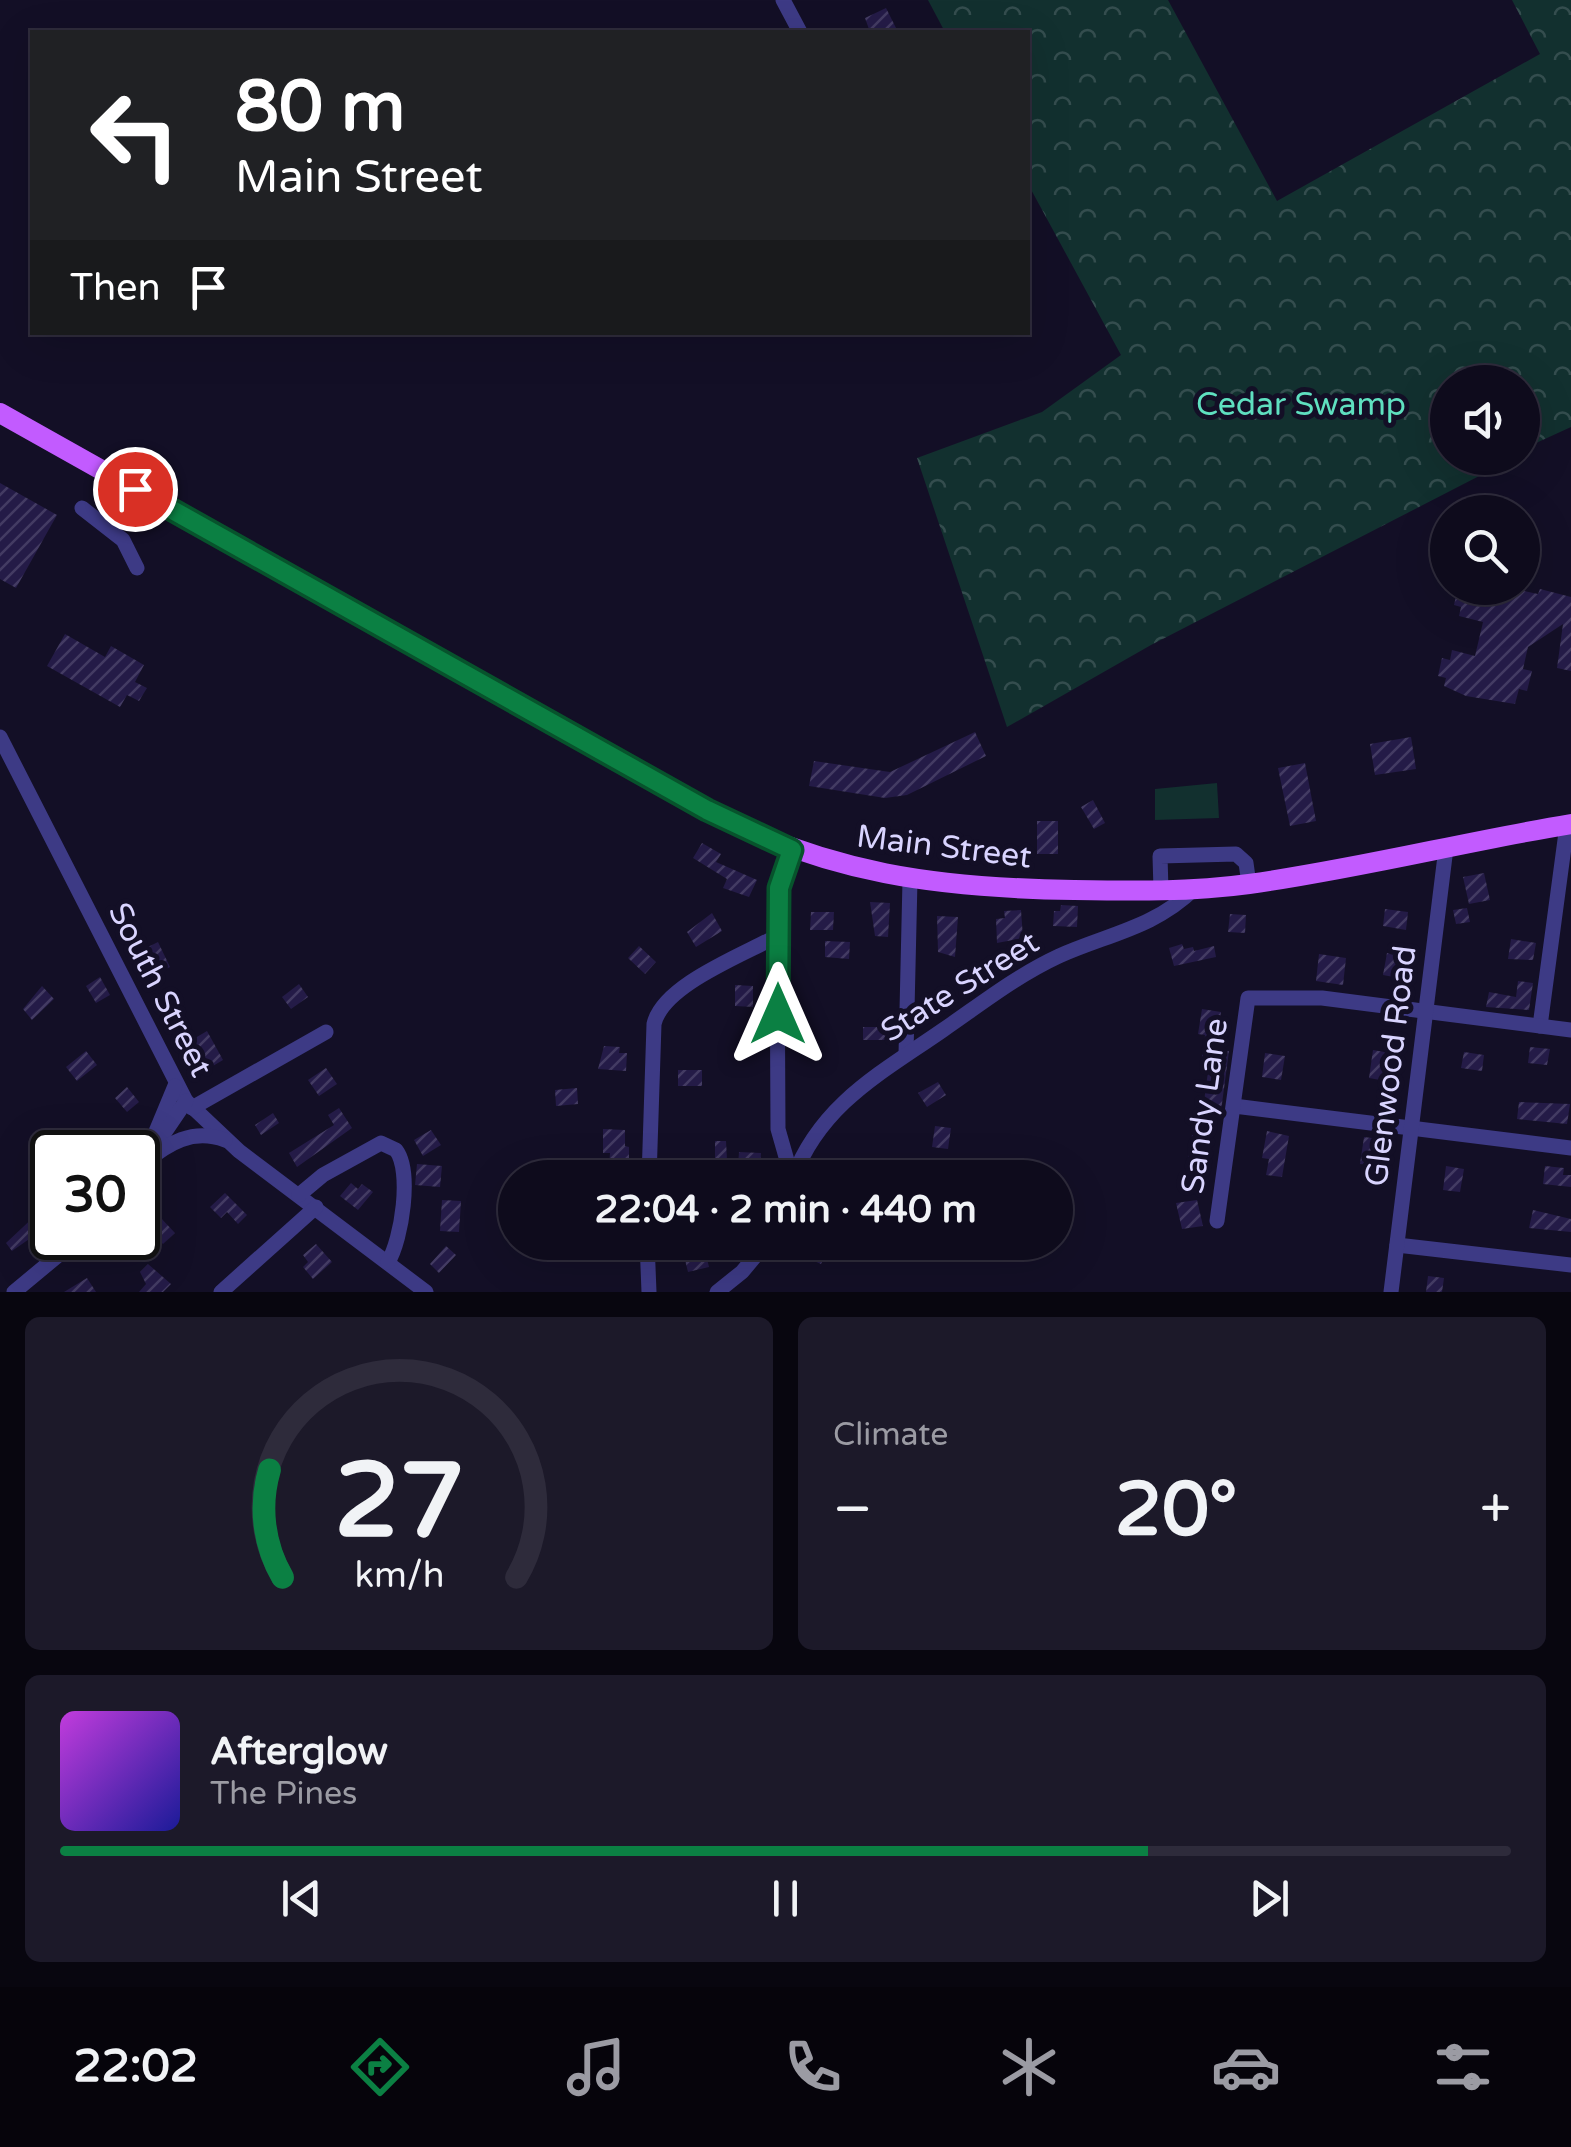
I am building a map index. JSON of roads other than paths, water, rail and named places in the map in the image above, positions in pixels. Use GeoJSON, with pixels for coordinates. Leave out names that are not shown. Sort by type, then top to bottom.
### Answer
{"type":"FeatureCollection","features":[{"type":"Feature","properties":{"kind":"main road","name":"Main Street"},"geometry":{"type":"LineString","coordinates":[[0,413],[707,810],[792,850],[910,880],[992,888],[1194,889],[1249,884],[1569,825]]}},
{"type":"Feature","properties":{"kind":"street"},"geometry":{"type":"LineString","coordinates":[[784,0],[799,30]]}},
{"type":"Feature","properties":{"kind":"street"},"geometry":{"type":"LineString","coordinates":[[82,508],[123,540],[137,568]]}},
{"type":"Feature","properties":{"kind":"street","name":"South Street"},"geometry":{"type":"LineString","coordinates":[[0,737],[175,1086],[225,1140],[424,1291]]}},
{"type":"Feature","properties":{"kind":"street"},"geometry":{"type":"LineString","coordinates":[[1540,1026],[1569,825]]}},
{"type":"Feature","properties":{"kind":"street","name":"Glenwood Road"},"geometry":{"type":"LineString","coordinates":[[1391,1292],[1446,848]]}},
{"type":"Feature","properties":{"kind":"street"},"geometry":{"type":"LineString","coordinates":[[787,1160],[778,1129],[777,936],[779,888],[792,850]]}},
{"type":"Feature","properties":{"kind":"street"},"geometry":{"type":"LineString","coordinates":[[1161,890],[1160,856],[1236,854],[1246,862],[1249,884]]}},
{"type":"Feature","properties":{"kind":"street"},"geometry":{"type":"LineString","coordinates":[[906,1054],[910,880]]}},
{"type":"Feature","properties":{"kind":"street","name":"State Street"},"geometry":{"type":"LineString","coordinates":[[801,1160],[833,1110],[862,1083],[1024,973],[1143,927],[1194,889]]}},
{"type":"Feature","properties":{"kind":"street"},"geometry":{"type":"LineString","coordinates":[[650,1160],[654,1024],[661,1005],[676,991],[777,936]]}},
{"type":"Feature","properties":{"kind":"street","name":"Sandy Lane"},"geometry":{"type":"LineString","coordinates":[[1217,1221],[1248,998],[1304,996],[1426,1013]]}},
{"type":"Feature","properties":{"kind":"street"},"geometry":{"type":"LineString","coordinates":[[1426,1013],[1571,1030]]}},
{"type":"Feature","properties":{"kind":"street"},"geometry":{"type":"LineString","coordinates":[[160,1141],[189,1104],[326,1032]]}},
{"type":"Feature","properties":{"kind":"street"},"geometry":{"type":"LineString","coordinates":[[156,1130],[175,1086]]}},
{"type":"Feature","properties":{"kind":"street"},"geometry":{"type":"LineString","coordinates":[[1234,1106],[1571,1148]]}},
{"type":"Feature","properties":{"kind":"street"},"geometry":{"type":"LineString","coordinates":[[160,1152],[192,1136],[225,1140]]}},
{"type":"Feature","properties":{"kind":"street"},"geometry":{"type":"LineString","coordinates":[[299,1195],[323,1174],[380,1143],[396,1150],[404,1168],[398,1241],[388,1262]]}},
{"type":"Feature","properties":{"kind":"street"},"geometry":{"type":"LineString","coordinates":[[221,1292],[316,1208]]}},
{"type":"Feature","properties":{"kind":"street"},"geometry":{"type":"LineString","coordinates":[[1397,1244],[1571,1265]]}},
{"type":"Feature","properties":{"kind":"street"},"geometry":{"type":"LineString","coordinates":[[21,1290],[54,1260]]}},
{"type":"Feature","properties":{"kind":"street"},"geometry":{"type":"LineString","coordinates":[[647,1260],[648,1292]]}},
{"type":"Feature","properties":{"kind":"street"},"geometry":{"type":"LineString","coordinates":[[717,1292],[752,1260]]}},
{"type":"Feature","properties":{"kind":"park label","name":"Cedar Swamp"},"geometry":{"type":"Point","coordinates":[1301,405]}}]}
